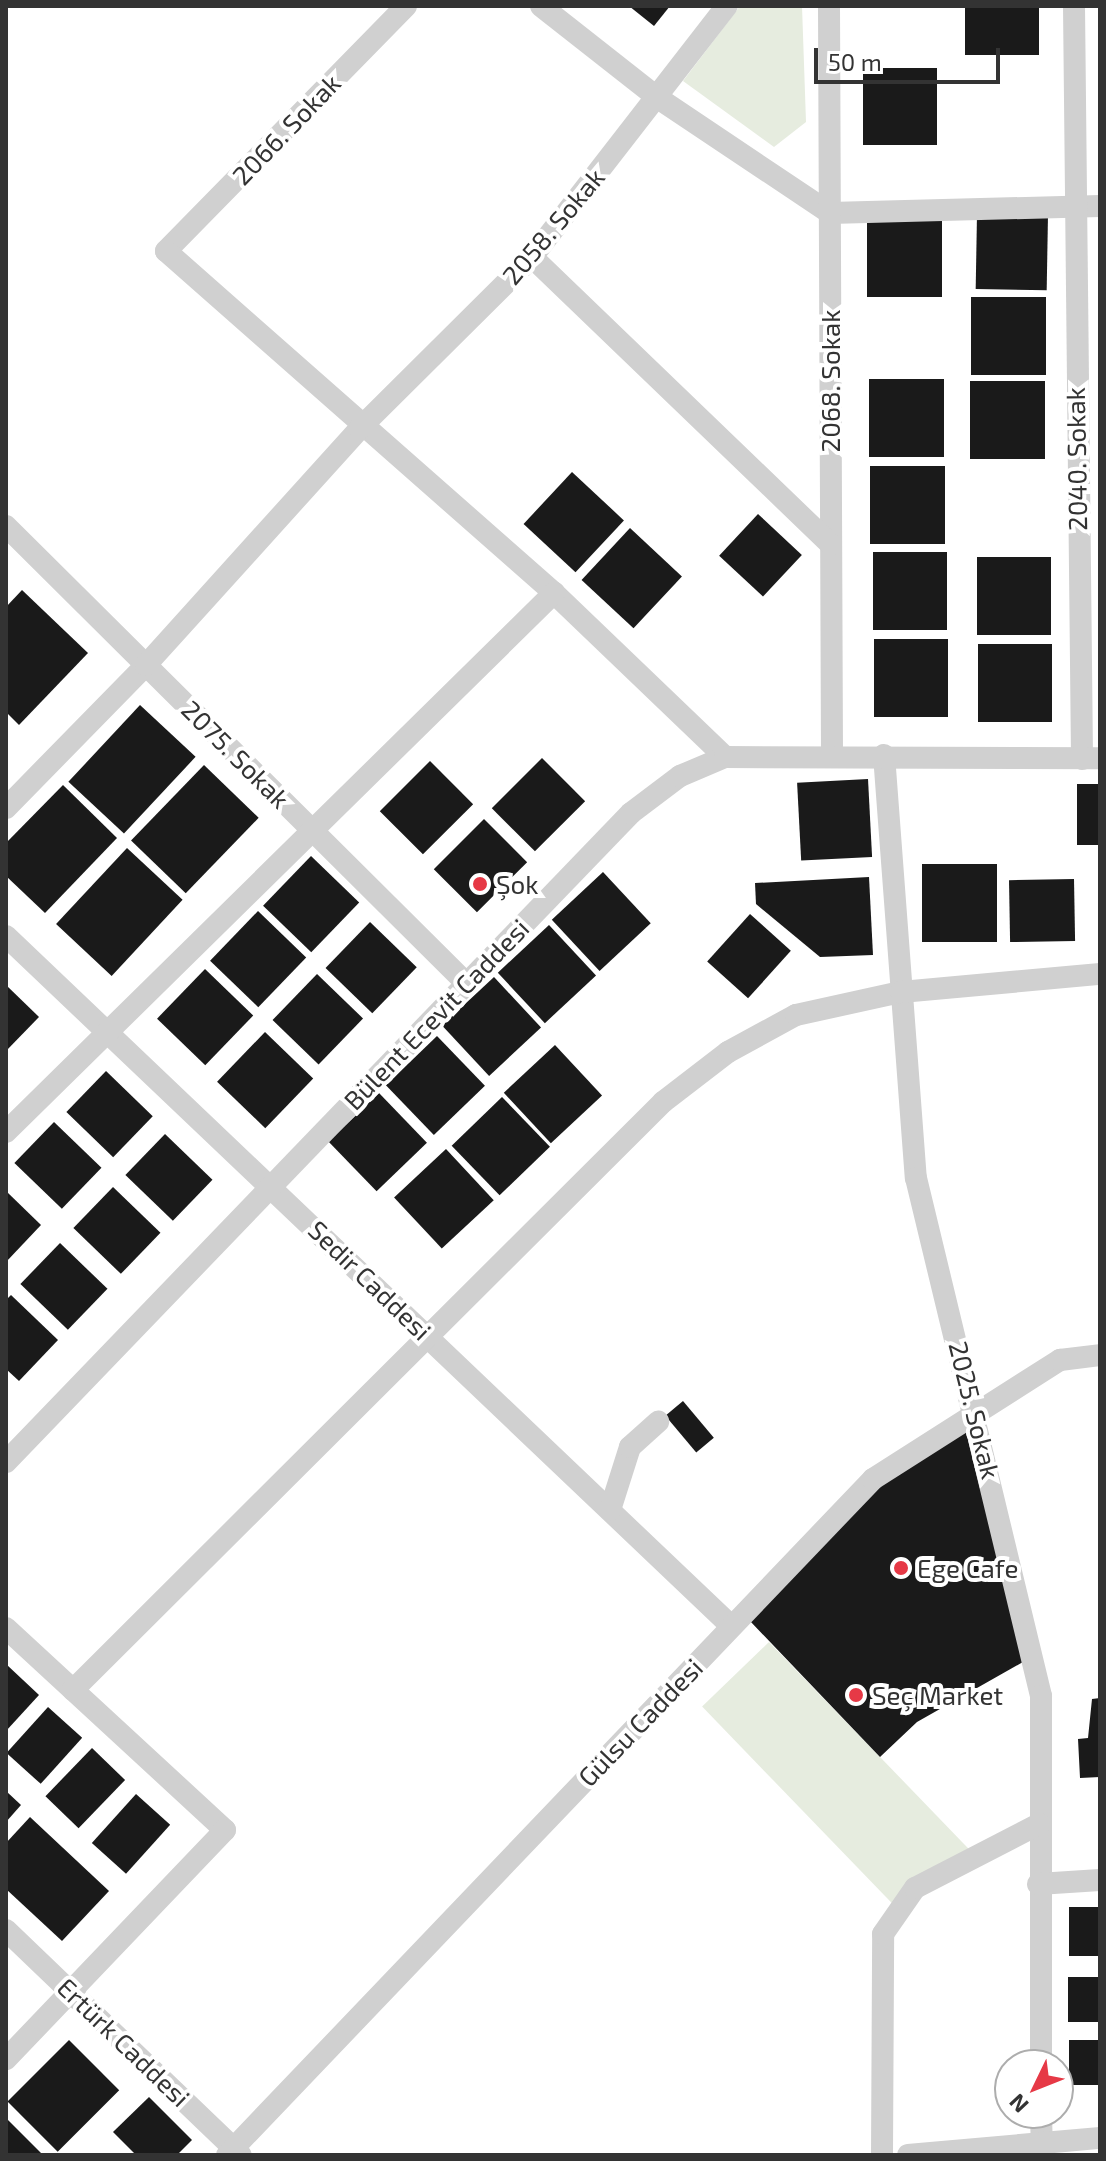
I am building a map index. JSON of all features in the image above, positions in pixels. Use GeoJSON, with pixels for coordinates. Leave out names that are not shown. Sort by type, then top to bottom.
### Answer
{"type":"FeatureCollection","features":[{"type":"Feature","properties":{"kind":"street","name":"2066. Sokak"},"geometry":{"type":"LineString","coordinates":[[360,428],[166,251],[406,6]]}},
{"type":"Feature","properties":{"kind":"street"},"geometry":{"type":"LineString","coordinates":[[541,6],[658,98],[830,213],[1100,206]]}},
{"type":"Feature","properties":{"kind":"street","name":"2058. Sokak"},"geometry":{"type":"LineString","coordinates":[[6,808],[146,665],[360,428],[532,257],[727,6]]}},
{"type":"Feature","properties":{"kind":"street","name":"2068. Sokak"},"geometry":{"type":"LineString","coordinates":[[829,6],[832,755]]}},
{"type":"Feature","properties":{"kind":"street","name":"2040. Sokak"},"geometry":{"type":"LineString","coordinates":[[1074,6],[1072,207],[1091,759]]}},
{"type":"Feature","properties":{"kind":"street"},"geometry":{"type":"LineString","coordinates":[[532,257],[831,545]]}},
{"type":"Feature","properties":{"kind":"street"},"geometry":{"type":"LineString","coordinates":[[360,428],[554,593],[725,757]]}},
{"type":"Feature","properties":{"kind":"street","name":"2075. Sokak"},"geometry":{"type":"LineString","coordinates":[[6,526],[466,983]]}},
{"type":"Feature","properties":{"kind":"street"},"geometry":{"type":"LineString","coordinates":[[6,1132],[554,593]]}},
{"type":"Feature","properties":{"kind":"street","name":"Bülent Ecevit Caddesi"},"geometry":{"type":"LineString","coordinates":[[6,1462],[631,813],[680,776],[725,757],[884,755],[1091,759]]}},
{"type":"Feature","properties":{"kind":"street","name":"2025. Sokak"},"geometry":{"type":"LineString","coordinates":[[884,755],[916,1178],[977,1412],[1041,1696],[1038,1884],[1041,2049]]}},
{"type":"Feature","properties":{"kind":"street","name":"Sedir Caddesi"},"geometry":{"type":"LineString","coordinates":[[6,936],[731,1626]]}},
{"type":"Feature","properties":{"kind":"street"},"geometry":{"type":"LineString","coordinates":[[73,1690],[663,1102],[728,1052],[796,1015],[901,992],[1100,974]]}},
{"type":"Feature","properties":{"kind":"street","name":"Gülsu Caddesi"},"geometry":{"type":"LineString","coordinates":[[234,2153],[873,1479],[1060,1360],[1100,1355]]}},
{"type":"Feature","properties":{"kind":"street"},"geometry":{"type":"LineString","coordinates":[[610,1510],[630,1447],[658,1422]]}},
{"type":"Feature","properties":{"kind":"street"},"geometry":{"type":"LineString","coordinates":[[6,1628],[225,1830],[6,2059]]}},
{"type":"Feature","properties":{"kind":"street"},"geometry":{"type":"LineString","coordinates":[[882,2155],[883,1934],[915,1888],[1039,1824]]}},
{"type":"Feature","properties":{"kind":"street"},"geometry":{"type":"LineString","coordinates":[[1038,1884],[1100,1880]]}},
{"type":"Feature","properties":{"kind":"street","name":"Ertürk Caddesi"},"geometry":{"type":"LineString","coordinates":[[6,1930],[73,1990],[234,2153]]}},
{"type":"Feature","properties":{"kind":"street"},"geometry":{"type":"LineString","coordinates":[[1041,2129],[1042,2149]]}},
{"type":"Feature","properties":{"kind":"street"},"geometry":{"type":"LineString","coordinates":[[908,2155],[1042,2149],[1100,2138]]}},
{"type":"Feature","properties":{"kind":"shaded area"},"geometry":{"type":"Polygon","coordinates":[[[740,6],[802,6],[806,122],[774,147],[683,81],[740,6]]]}},
{"type":"Feature","properties":{"kind":"shaded area"},"geometry":{"type":"Polygon","coordinates":[[[769,1642],[969,1849],[902,1914],[702,1707],[769,1642]]]}},
{"type":"Feature","properties":{"kind":"building"},"geometry":{"type":"Polygon","coordinates":[[[629,6],[670,6],[654,26],[629,6]]]}},
{"type":"Feature","properties":{"kind":"building"},"geometry":{"type":"Polygon","coordinates":[[[965,6],[1039,6],[1039,55],[965,55],[965,6]]]}},
{"type":"Feature","properties":{"kind":"building"},"geometry":{"type":"Polygon","coordinates":[[[863,68],[937,68],[937,145],[863,145],[863,68]]]}},
{"type":"Feature","properties":{"kind":"building"},"geometry":{"type":"Polygon","coordinates":[[[977,214],[1048,215],[1047,290],[976,289],[977,214]]]}},
{"type":"Feature","properties":{"kind":"building"},"geometry":{"type":"Polygon","coordinates":[[[867,219],[942,219],[942,297],[867,297],[867,219]]]}},
{"type":"Feature","properties":{"kind":"building"},"geometry":{"type":"Polygon","coordinates":[[[971,297],[1046,297],[1046,375],[971,375],[971,297]]]}},
{"type":"Feature","properties":{"kind":"building"},"geometry":{"type":"Polygon","coordinates":[[[869,379],[944,379],[944,457],[869,457],[869,379]]]}},
{"type":"Feature","properties":{"kind":"building"},"geometry":{"type":"Polygon","coordinates":[[[970,381],[1045,381],[1045,459],[970,459],[970,381]]]}},
{"type":"Feature","properties":{"kind":"building"},"geometry":{"type":"Polygon","coordinates":[[[870,466],[945,466],[945,544],[870,544],[870,466]]]}},
{"type":"Feature","properties":{"kind":"building"},"geometry":{"type":"Polygon","coordinates":[[[572,472],[624,520],[576,572],[524,524],[572,472]]]}},
{"type":"Feature","properties":{"kind":"building"},"geometry":{"type":"Polygon","coordinates":[[[758,514],[802,555],[763,597],[719,556],[758,514]]]}},
{"type":"Feature","properties":{"kind":"building"},"geometry":{"type":"Polygon","coordinates":[[[630,528],[682,576],[634,628],[582,580],[630,528]]]}},
{"type":"Feature","properties":{"kind":"building"},"geometry":{"type":"Polygon","coordinates":[[[873,552],[947,552],[947,630],[873,630],[873,552]]]}},
{"type":"Feature","properties":{"kind":"building"},"geometry":{"type":"Polygon","coordinates":[[[977,557],[1051,557],[1051,635],[977,635],[977,557]]]}},
{"type":"Feature","properties":{"kind":"building"},"geometry":{"type":"Polygon","coordinates":[[[22,590],[88,653],[19,725],[6,712],[6,607],[22,590]]]}},
{"type":"Feature","properties":{"kind":"building"},"geometry":{"type":"Polygon","coordinates":[[[874,639],[948,639],[948,717],[874,717],[874,639]]]}},
{"type":"Feature","properties":{"kind":"building"},"geometry":{"type":"Polygon","coordinates":[[[978,644],[1052,644],[1052,722],[978,722],[978,644]]]}},
{"type":"Feature","properties":{"kind":"building"},"geometry":{"type":"Polygon","coordinates":[[[140,705],[196,757],[124,834],[68,782],[140,705]]]}},
{"type":"Feature","properties":{"kind":"building"},"geometry":{"type":"Polygon","coordinates":[[[542,758],[585,801],[535,851],[492,808],[542,758]]]}},
{"type":"Feature","properties":{"kind":"building"},"geometry":{"type":"Polygon","coordinates":[[[430,761],[473,804],[423,854],[380,811],[430,761]]]}},
{"type":"Feature","properties":{"kind":"building"},"geometry":{"type":"Polygon","coordinates":[[[204,765],[259,818],[186,893],[131,841],[204,765]]]}},
{"type":"Feature","properties":{"kind":"building"},"geometry":{"type":"Polygon","coordinates":[[[868,779],[872,857],[801,861],[797,783],[868,779]]]}},
{"type":"Feature","properties":{"kind":"building"},"geometry":{"type":"Polygon","coordinates":[[[1077,784],[1100,784],[1100,845],[1077,845],[1077,784]]]}},
{"type":"Feature","properties":{"kind":"building"},"geometry":{"type":"Polygon","coordinates":[[[63,785],[117,838],[45,913],[6,876],[6,843],[63,785]]]}},
{"type":"Feature","properties":{"kind":"building"},"geometry":{"type":"Polygon","coordinates":[[[484,819],[527,862],[477,912],[434,869],[484,819]]]}},
{"type":"Feature","properties":{"kind":"building"},"geometry":{"type":"Polygon","coordinates":[[[127,848],[183,900],[112,976],[56,924],[127,848]]]}},
{"type":"Feature","properties":{"kind":"building"},"geometry":{"type":"Polygon","coordinates":[[[311,856],[359,903],[311,952],[263,906],[311,856]]]}},
{"type":"Feature","properties":{"kind":"building"},"geometry":{"type":"Polygon","coordinates":[[[922,864],[997,864],[997,942],[922,942],[922,864]]]}},
{"type":"Feature","properties":{"kind":"building"},"geometry":{"type":"Polygon","coordinates":[[[603,872],[651,923],[600,971],[552,920],[603,872]]]}},
{"type":"Feature","properties":{"kind":"building"},"geometry":{"type":"Polygon","coordinates":[[[869,877],[873,955],[820,957],[756,904],[755,883],[869,877]]]}},
{"type":"Feature","properties":{"kind":"building"},"geometry":{"type":"Polygon","coordinates":[[[1074,879],[1075,941],[1010,942],[1009,880],[1074,879]]]}},
{"type":"Feature","properties":{"kind":"building"},"geometry":{"type":"Polygon","coordinates":[[[258,911],[306,958],[258,1007],[210,961],[258,911]]]}},
{"type":"Feature","properties":{"kind":"building"},"geometry":{"type":"Polygon","coordinates":[[[750,914],[791,951],[748,998],[707,962],[750,914]]]}},
{"type":"Feature","properties":{"kind":"building"},"geometry":{"type":"Polygon","coordinates":[[[370,922],[417,967],[372,1013],[326,968],[370,922]]]}},
{"type":"Feature","properties":{"kind":"building"},"geometry":{"type":"Polygon","coordinates":[[[549,925],[596,975],[545,1023],[498,973],[549,925]]]}},
{"type":"Feature","properties":{"kind":"building"},"geometry":{"type":"Polygon","coordinates":[[[205,969],[253,1016],[205,1065],[157,1019],[205,969]]]}},
{"type":"Feature","properties":{"kind":"building"},"geometry":{"type":"Polygon","coordinates":[[[317,974],[363,1018],[319,1064],[273,1020],[317,974]]]}},
{"type":"Feature","properties":{"kind":"building"},"geometry":{"type":"Polygon","coordinates":[[[494,977],[541,1027],[489,1076],[442,1025],[494,977]]]}},
{"type":"Feature","properties":{"kind":"building"},"geometry":{"type":"Polygon","coordinates":[[[6,985],[39,1017],[6,1051],[6,985]]]}},
{"type":"Feature","properties":{"kind":"building"},"geometry":{"type":"Polygon","coordinates":[[[265,1032],[313,1079],[265,1128],[217,1082],[265,1032]]]}},
{"type":"Feature","properties":{"kind":"building"},"geometry":{"type":"Polygon","coordinates":[[[437,1036],[485,1086],[434,1135],[386,1085],[437,1036]]]}},
{"type":"Feature","properties":{"kind":"building"},"geometry":{"type":"Polygon","coordinates":[[[555,1045],[602,1095],[551,1143],[504,1093],[555,1045]]]}},
{"type":"Feature","properties":{"kind":"building"},"geometry":{"type":"Polygon","coordinates":[[[106,1071],[153,1116],[113,1157],[66,1112],[106,1071]]]}},
{"type":"Feature","properties":{"kind":"building"},"geometry":{"type":"Polygon","coordinates":[[[379,1093],[427,1143],[377,1191],[329,1142],[379,1093]]]}},
{"type":"Feature","properties":{"kind":"building"},"geometry":{"type":"Polygon","coordinates":[[[502,1097],[550,1147],[500,1195],[452,1146],[502,1097]]]}},
{"type":"Feature","properties":{"kind":"building"},"geometry":{"type":"Polygon","coordinates":[[[54,1122],[101,1168],[62,1209],[14,1163],[54,1122]]]}},
{"type":"Feature","properties":{"kind":"building"},"geometry":{"type":"Polygon","coordinates":[[[165,1134],[212,1180],[173,1221],[125,1175],[165,1134]]]}},
{"type":"Feature","properties":{"kind":"building"},"geometry":{"type":"Polygon","coordinates":[[[446,1149],[494,1200],[442,1249],[394,1197],[446,1149]]]}},
{"type":"Feature","properties":{"kind":"building"},"geometry":{"type":"Polygon","coordinates":[[[113,1187],[160,1233],[121,1274],[73,1228],[113,1187]]]}},
{"type":"Feature","properties":{"kind":"building"},"geometry":{"type":"Polygon","coordinates":[[[6,1191],[41,1225],[6,1262],[6,1191]]]}},
{"type":"Feature","properties":{"kind":"building"},"geometry":{"type":"Polygon","coordinates":[[[60,1243],[107,1289],[68,1330],[20,1284],[60,1243]]]}},
{"type":"Feature","properties":{"kind":"building"},"geometry":{"type":"Polygon","coordinates":[[[11,1295],[58,1340],[19,1381],[6,1369],[6,1300],[11,1295]]]}},
{"type":"Feature","properties":{"kind":"building"},"geometry":{"type":"Polygon","coordinates":[[[683,1401],[714,1438],[696,1453],[665,1416],[683,1401]]]}},
{"type":"Feature","properties":{"kind":"building","name":"Ege Cafe"},"geometry":{"type":"Polygon","coordinates":[[[968,1428],[1023,1662],[917,1722],[880,1757],[750,1621],[883,1483],[968,1428]]]}},
{"type":"Feature","properties":{"kind":"building"},"geometry":{"type":"Polygon","coordinates":[[[6,1664],[39,1695],[6,1731],[6,1664]]]}},
{"type":"Feature","properties":{"kind":"building"},"geometry":{"type":"Polygon","coordinates":[[[1100,1698],[1100,1777],[1080,1778],[1078,1739],[1088,1738],[1092,1699],[1100,1698]]]}},
{"type":"Feature","properties":{"kind":"building"},"geometry":{"type":"Polygon","coordinates":[[[48,1707],[82,1738],[41,1784],[7,1753],[48,1707]]]}},
{"type":"Feature","properties":{"kind":"building"},"geometry":{"type":"Polygon","coordinates":[[[92,1748],[125,1780],[79,1828],[45,1796],[92,1748]]]}},
{"type":"Feature","properties":{"kind":"building"},"geometry":{"type":"Polygon","coordinates":[[[6,1791],[21,1805],[6,1822],[6,1791]]]}},
{"type":"Feature","properties":{"kind":"building"},"geometry":{"type":"Polygon","coordinates":[[[136,1794],[170,1825],[126,1874],[92,1843],[136,1794]]]}},
{"type":"Feature","properties":{"kind":"building"},"geometry":{"type":"Polygon","coordinates":[[[30,1817],[109,1891],[62,1941],[6,1889],[6,1843],[30,1817]]]}},
{"type":"Feature","properties":{"kind":"building"},"geometry":{"type":"Polygon","coordinates":[[[1069,1907],[1100,1907],[1100,1956],[1069,1956],[1069,1907]]]}},
{"type":"Feature","properties":{"kind":"building"},"geometry":{"type":"Polygon","coordinates":[[[1068,1977],[1100,1977],[1100,2022],[1068,2022],[1068,1977]]]}},
{"type":"Feature","properties":{"kind":"building"},"geometry":{"type":"Polygon","coordinates":[[[69,2040],[119,2090],[58,2152],[7,2102],[69,2040]]]}},
{"type":"Feature","properties":{"kind":"building"},"geometry":{"type":"Polygon","coordinates":[[[1069,2040],[1100,2040],[1100,2085],[1074,2085],[1074,2049],[1069,2049],[1069,2040]]]}},
{"type":"Feature","properties":{"kind":"building"},"geometry":{"type":"Polygon","coordinates":[[[149,2097],[192,2140],[177,2155],[136,2155],[113,2132],[149,2097]]]}},
{"type":"Feature","properties":{"kind":"building"},"geometry":{"type":"Polygon","coordinates":[[[6,2118],[43,2155],[6,2155],[6,2118]]]}},
{"type":"Feature","properties":{"kind":"place","name":"Şok"},"geometry":{"type":"Point","coordinates":[480,884]}},
{"type":"Feature","properties":{"kind":"place","name":"Ege Cafe"},"geometry":{"type":"Point","coordinates":[901,1568]}},
{"type":"Feature","properties":{"kind":"place","name":"Seç Market"},"geometry":{"type":"Point","coordinates":[856,1695]}}]}
